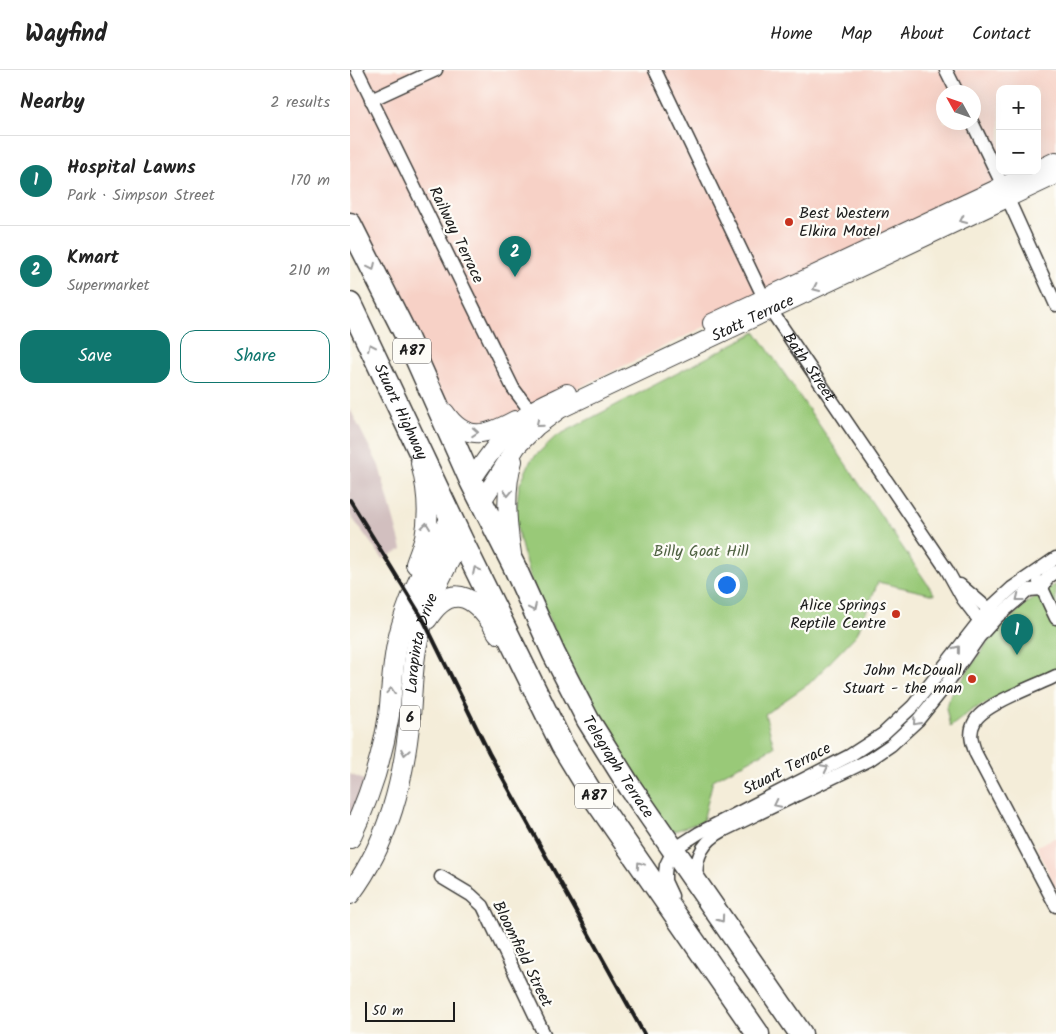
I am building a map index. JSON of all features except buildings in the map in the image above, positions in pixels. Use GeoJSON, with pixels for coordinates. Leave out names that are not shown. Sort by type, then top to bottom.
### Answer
{"type":"FeatureCollection","features":[{"type":"Feature","properties":{"kind":"highway","name":"A87"},"geometry":{"type":"LineString","coordinates":[[350,224],[404,331],[471,481]]}},
{"type":"Feature","properties":{"kind":"highway","name":"Stuart Highway"},"geometry":{"type":"LineString","coordinates":[[350,304],[451,518]]}},
{"type":"Feature","properties":{"kind":"highway","name":"Telegraph Terrace"},"geometry":{"type":"LineString","coordinates":[[471,481],[554,654],[588,720],[630,787],[801,1034]]}},
{"type":"Feature","properties":{"kind":"highway","name":"6"},"geometry":{"type":"LineString","coordinates":[[451,518],[471,481]]}},
{"type":"Feature","properties":{"kind":"highway","name":"6"},"geometry":{"type":"LineString","coordinates":[[461,539],[482,502]]}},
{"type":"Feature","properties":{"kind":"highway","name":"A87"},"geometry":{"type":"LineString","coordinates":[[451,518],[551,725],[571,762],[758,1034]]}},
{"type":"Feature","properties":{"kind":"main road","name":"Stott Terrace"},"geometry":{"type":"LineString","coordinates":[[1041,168],[1056,161]]}},
{"type":"Feature","properties":{"kind":"main road","name":"Stott Terrace"},"geometry":{"type":"LineString","coordinates":[[1005,193],[1030,175]]}},
{"type":"Feature","properties":{"kind":"main road","name":"Stott Terrace"},"geometry":{"type":"LineString","coordinates":[[471,481],[495,447],[516,424],[534,410],[1005,193],[1056,175]]}},
{"type":"Feature","properties":{"kind":"main road","name":"Stott Terrace"},"geometry":{"type":"LineString","coordinates":[[482,502],[517,446],[537,426],[560,409],[767,303]]}},
{"type":"Feature","properties":{"kind":"main road"},"geometry":{"type":"LineString","coordinates":[[429,389],[450,420],[458,428],[474,434],[490,432],[534,410]]}},
{"type":"Feature","properties":{"kind":"main road"},"geometry":{"type":"LineString","coordinates":[[416,446],[422,468],[427,523],[424,539],[396,626],[407,642],[439,604],[456,597],[462,597],[476,604],[489,617],[551,725]]}},
{"type":"Feature","properties":{"kind":"main road"},"geometry":{"type":"LineString","coordinates":[[514,568],[508,506],[510,470],[517,446]]}},
{"type":"Feature","properties":{"kind":"main road","name":"Larapinta Drive"},"geometry":{"type":"LineString","coordinates":[[352,889],[366,870],[381,839],[399,789],[408,738],[413,669],[407,642],[410,598],[423,569],[451,518]]}},
{"type":"Feature","properties":{"kind":"main road","name":"Larapinta Drive"},"geometry":{"type":"LineString","coordinates":[[350,838],[373,784],[382,750],[389,715],[393,664],[423,620],[434,588],[461,539]]}},
{"type":"Feature","properties":{"kind":"street","name":"Railway Terrace"},"geometry":{"type":"LineString","coordinates":[[357,70],[513,388],[525,404],[534,410]]}},
{"type":"Feature","properties":{"kind":"street"},"geometry":{"type":"LineString","coordinates":[[371,100],[436,70]]}},
{"type":"Feature","properties":{"kind":"street","name":"Bath Street"},"geometry":{"type":"LineString","coordinates":[[655,70],[767,303],[947,570],[966,603],[987,619]]}},
{"type":"Feature","properties":{"kind":"street"},"geometry":{"type":"LineString","coordinates":[[946,70],[954,85]]}},
{"type":"Feature","properties":{"kind":"street"},"geometry":{"type":"LineString","coordinates":[[976,130],[1056,305]]}},
{"type":"Feature","properties":{"kind":"street","name":"Stuart Terrace"},"geometry":{"type":"LineString","coordinates":[[674,849],[698,833],[848,756],[883,734],[913,706],[1007,593],[1056,558]]}},
{"type":"Feature","properties":{"kind":"street","name":"Stuart Terrace"},"geometry":{"type":"LineString","coordinates":[[698,886],[699,858],[704,844],[724,830],[869,760],[891,745],[918,720],[987,619],[1029,590],[1042,589],[1047,578],[1056,572]]}},
{"type":"Feature","properties":{"kind":"street"},"geometry":{"type":"LineString","coordinates":[[1034,573],[1056,618]]}},
{"type":"Feature","properties":{"kind":"street"},"geometry":{"type":"LineString","coordinates":[[1056,676],[986,708],[975,721],[970,738],[976,754],[1056,906]]}},
{"type":"Feature","properties":{"kind":"street"},"geometry":{"type":"LineString","coordinates":[[674,849],[666,865],[665,881],[668,889],[758,1034]]}},
{"type":"Feature","properties":{"kind":"street","name":"Bloomfield Street"},"geometry":{"type":"LineString","coordinates":[[441,877],[471,895],[483,906],[544,1034]]}},
{"type":"Feature","properties":{"kind":"shaded area"},"geometry":{"type":"Polygon","coordinates":[[[350,70],[1056,70],[1056,161],[1041,168],[1041,85],[996,85],[996,175],[1026,175],[764,298],[504,426],[458,428],[350,225],[350,70]]]}},
{"type":"Feature","properties":{"kind":"shaded area"},"geometry":{"type":"Polygon","coordinates":[[[350,409],[379,466],[402,549],[383,559],[350,515],[350,409]]]}},
{"type":"Feature","properties":{"kind":"shaded area"},"geometry":{"type":"Polygon","coordinates":[[[350,774],[373,784],[350,838],[350,774]]]}},
{"type":"Feature","properties":{"kind":"shaded area"},"geometry":{"type":"Polygon","coordinates":[[[1056,837],[1056,891],[1037,846],[1056,837]]]}},
{"type":"Feature","properties":{"kind":"green space","name":"Billy Goat Hill"},"geometry":{"type":"Polygon","coordinates":[[[756,332],[935,595],[878,582],[857,634],[810,683],[765,714],[774,747],[713,780],[703,821],[672,832],[622,772],[530,580],[515,520],[519,486],[531,460],[555,437],[756,332]]]}},
{"type":"Feature","properties":{"kind":"green space"},"geometry":{"type":"Polygon","coordinates":[[[1056,584],[1056,670],[972,710],[950,727],[946,708],[950,697],[989,640],[1025,604],[1056,584]]]}},
{"type":"Feature","properties":{"kind":"railway"},"geometry":{"type":"LineString","coordinates":[[350,500],[423,619],[489,753],[644,1034]]}},
{"type":"Feature","properties":{"kind":"place","name":"Best Western Elkira Motel"},"geometry":{"type":"Point","coordinates":[789,222]}},
{"type":"Feature","properties":{"kind":"place","name":"Kmart"},"geometry":{"type":"Point","coordinates":[515,277]}},
{"type":"Feature","properties":{"kind":"place","name":"Alice Springs Reptile Centre"},"geometry":{"type":"Point","coordinates":[896,614]}},
{"type":"Feature","properties":{"kind":"place","name":"Hospital Lawns"},"geometry":{"type":"Point","coordinates":[1017,655]}},
{"type":"Feature","properties":{"kind":"place","name":"John McDouall Stuart - the man"},"geometry":{"type":"Point","coordinates":[972,679]}}]}
